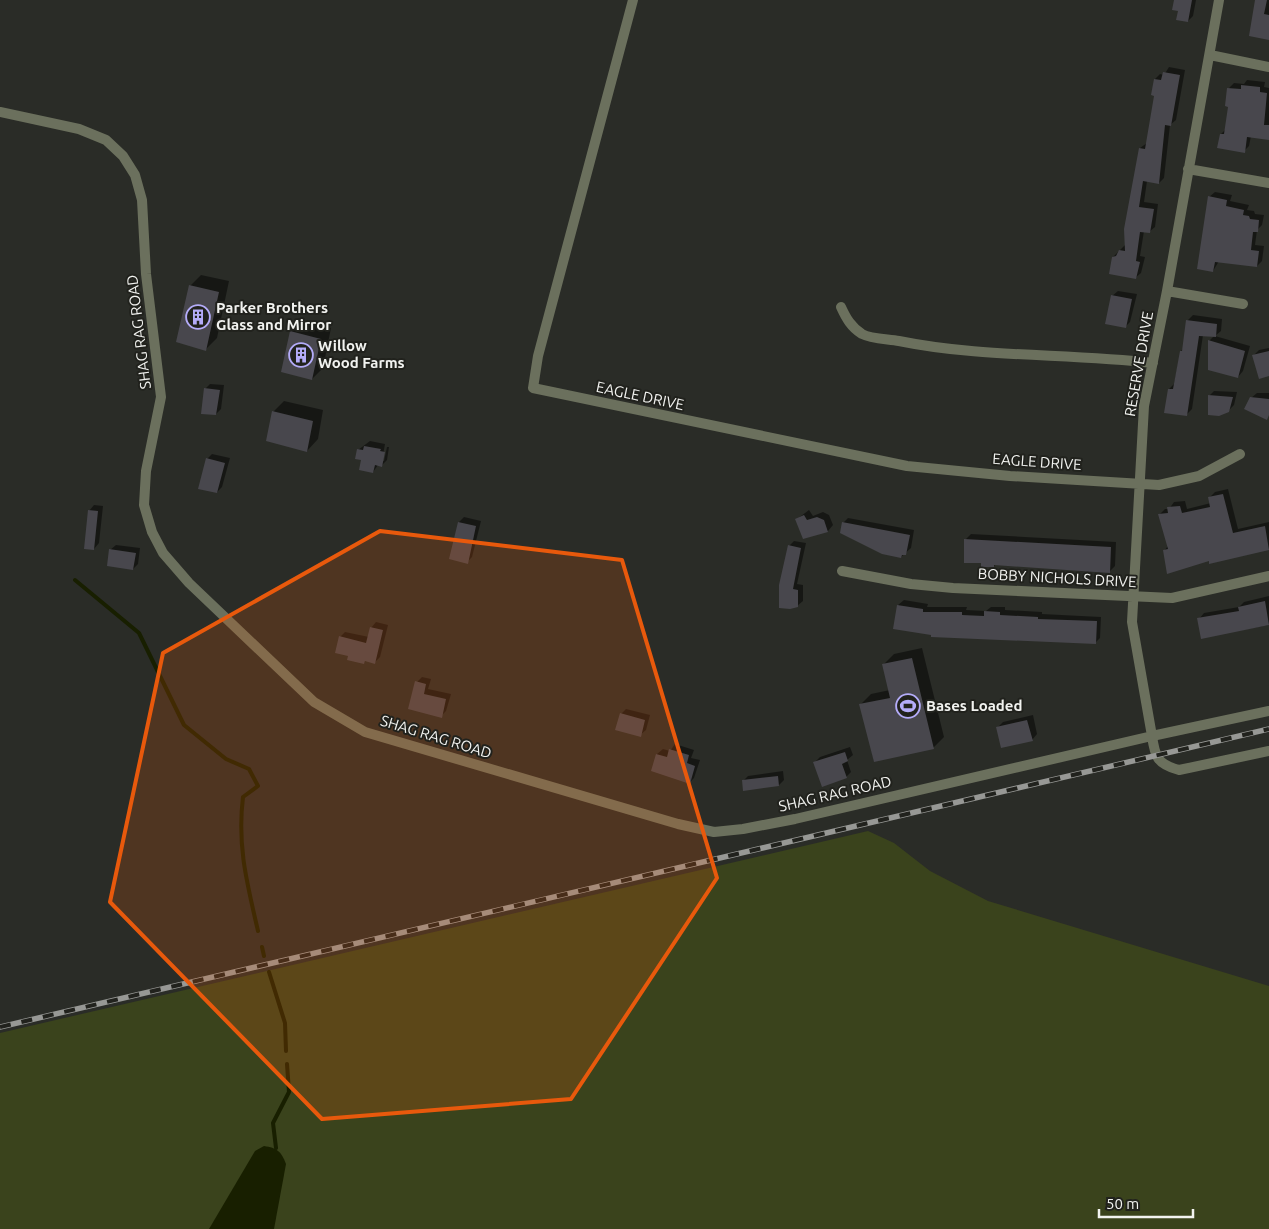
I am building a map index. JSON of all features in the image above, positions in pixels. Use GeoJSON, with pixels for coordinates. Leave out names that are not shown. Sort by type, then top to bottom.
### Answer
{"type":"FeatureCollection","features":[{"type":"Feature","properties":{"kind":"street","name":"EAGLE DRIVE"},"geometry":{"type":"LineString","coordinates":[[633,0],[538,356],[533,388],[907,466],[1010,476],[1138,484]]}},
{"type":"Feature","properties":{"kind":"street","name":"RESERVE DRIVE"},"geometry":{"type":"LineString","coordinates":[[1152,736],[1132,622],[1138,484],[1144,406],[1167,291],[1219,0]]}},
{"type":"Feature","properties":{"kind":"street"},"geometry":{"type":"LineString","coordinates":[[1210,55],[1269,67]]}},
{"type":"Feature","properties":{"kind":"street","name":"SHAG RAG ROAD"},"geometry":{"type":"LineString","coordinates":[[0,112],[80,130],[106,140],[124,156],[135,175],[142,200],[146,274],[161,397],[146,471],[144,505],[152,532],[163,554],[189,583],[285,676],[314,702],[366,732],[678,824],[714,832],[743,829],[795,819],[1152,736],[1269,711]]}},
{"type":"Feature","properties":{"kind":"street"},"geometry":{"type":"LineString","coordinates":[[1188,169],[1269,184]]}},
{"type":"Feature","properties":{"kind":"street"},"geometry":{"type":"LineString","coordinates":[[1167,291],[1243,304]]}},
{"type":"Feature","properties":{"kind":"street"},"geometry":{"type":"LineString","coordinates":[[842,307],[848,322],[863,334],[911,344],[958,350],[1114,358],[1153,363]]}},
{"type":"Feature","properties":{"kind":"street"},"geometry":{"type":"LineString","coordinates":[[1138,484],[1159,485],[1200,476],[1240,454]]}},
{"type":"Feature","properties":{"kind":"street","name":"BOBBY NICHOLS DRIVE"},"geometry":{"type":"LineString","coordinates":[[842,571],[911,584],[953,588],[1172,598],[1269,576]]}},
{"type":"Feature","properties":{"kind":"street"},"geometry":{"type":"LineString","coordinates":[[1152,736],[1155,756],[1166,766],[1179,770],[1269,751]]}},
{"type":"Feature","properties":{"kind":"highlighted area"},"geometry":{"type":"Polygon","coordinates":[[[380,531],[622,560],[717,878],[571,1099],[322,1119],[110,902],[163,653],[380,531]]]}},
{"type":"Feature","properties":{"kind":"shaded area"},"geometry":{"type":"Polygon","coordinates":[[[868,831],[894,843],[930,871],[988,901],[1269,986],[1269,1229],[0,1229],[0,1033],[868,831]]]}},
{"type":"Feature","properties":{"kind":"shaded area"},"geometry":{"type":"Polygon","coordinates":[[[264,1146],[278,1151],[286,1164],[274,1229],[209,1229],[255,1151],[264,1146]]]}},
{"type":"Feature","properties":{"kind":"building"},"geometry":{"type":"Polygon","coordinates":[[[1174,0],[1192,0],[1188,22],[1176,20],[1178,11],[1172,10],[1174,0]]]}},
{"type":"Feature","properties":{"kind":"building"},"geometry":{"type":"Polygon","coordinates":[[[1255,0],[1267,0],[1264,14],[1269,15],[1269,40],[1249,36],[1255,0]]]}},
{"type":"Feature","properties":{"kind":"building"},"geometry":{"type":"Polygon","coordinates":[[[1163,72],[1180,75],[1171,126],[1165,125],[1159,184],[1143,181],[1139,207],[1154,209],[1150,233],[1140,232],[1136,261],[1140,262],[1136,279],[1109,274],[1112,257],[1116,256],[1119,250],[1125,251],[1124,229],[1139,148],[1145,149],[1154,96],[1151,95],[1154,79],[1161,80],[1163,72]]]}},
{"type":"Feature","properties":{"kind":"building"},"geometry":{"type":"Polygon","coordinates":[[[1241,85],[1260,87],[1260,92],[1267,93],[1264,125],[1269,125],[1269,140],[1247,137],[1245,153],[1217,148],[1220,134],[1224,134],[1228,107],[1225,106],[1227,88],[1241,89],[1241,85]]]}},
{"type":"Feature","properties":{"kind":"building"},"geometry":{"type":"Polygon","coordinates":[[[1208,196],[1227,200],[1226,206],[1244,210],[1243,215],[1249,216],[1250,219],[1259,220],[1258,232],[1253,232],[1251,250],[1259,251],[1257,267],[1215,262],[1213,272],[1197,269],[1208,196]]]}},
{"type":"Feature","properties":{"kind":"building","name":"Parker Brothers Glass and Mirror"},"geometry":{"type":"Polygon","coordinates":[[[189,285],[219,292],[206,351],[176,342],[189,285]]]}},
{"type":"Feature","properties":{"kind":"building"},"geometry":{"type":"Polygon","coordinates":[[[1111,295],[1132,299],[1126,328],[1105,324],[1111,295]]]}},
{"type":"Feature","properties":{"kind":"building"},"geometry":{"type":"Polygon","coordinates":[[[1186,320],[1217,324],[1216,337],[1199,336],[1187,416],[1164,413],[1168,389],[1173,389],[1180,351],[1182,351],[1186,320]]]}},
{"type":"Feature","properties":{"kind":"building","name":"Willow Wood Farms"},"geometry":{"type":"Polygon","coordinates":[[[290,331],[321,339],[312,380],[281,372],[290,331]]]}},
{"type":"Feature","properties":{"kind":"building"},"geometry":{"type":"Polygon","coordinates":[[[1208,340],[1245,351],[1238,378],[1208,370],[1208,340]]]}},
{"type":"Feature","properties":{"kind":"building"},"geometry":{"type":"Polygon","coordinates":[[[1269,351],[1269,376],[1259,379],[1252,355],[1269,351]]]}},
{"type":"Feature","properties":{"kind":"building"},"geometry":{"type":"Polygon","coordinates":[[[204,388],[220,390],[216,415],[201,414],[204,388]]]}},
{"type":"Feature","properties":{"kind":"building"},"geometry":{"type":"Polygon","coordinates":[[[1208,395],[1233,397],[1229,412],[1219,416],[1208,415],[1208,395]]]}},
{"type":"Feature","properties":{"kind":"building"},"geometry":{"type":"Polygon","coordinates":[[[1250,397],[1269,399],[1269,415],[1267,420],[1244,409],[1250,397]]]}},
{"type":"Feature","properties":{"kind":"building"},"geometry":{"type":"Polygon","coordinates":[[[272,411],[313,421],[307,452],[266,441],[272,411]]]}},
{"type":"Feature","properties":{"kind":"building"},"geometry":{"type":"Polygon","coordinates":[[[364,446],[381,449],[380,451],[385,452],[382,467],[375,465],[373,473],[359,470],[361,460],[355,459],[357,449],[363,450],[364,446]]]}},
{"type":"Feature","properties":{"kind":"building"},"geometry":{"type":"Polygon","coordinates":[[[206,458],[225,463],[217,493],[198,489],[206,458]]]}},
{"type":"Feature","properties":{"kind":"building"},"geometry":{"type":"Polygon","coordinates":[[[1223,494],[1233,533],[1265,526],[1269,550],[1209,564],[1209,561],[1167,574],[1163,550],[1168,549],[1158,514],[1168,513],[1167,507],[1180,506],[1182,513],[1210,507],[1208,497],[1223,494]]]}},
{"type":"Feature","properties":{"kind":"building"},"geometry":{"type":"Polygon","coordinates":[[[88,510],[98,511],[94,550],[84,549],[88,510]]]}},
{"type":"Feature","properties":{"kind":"building"},"geometry":{"type":"Polygon","coordinates":[[[804,515],[807,520],[817,517],[824,520],[828,532],[803,539],[795,519],[804,515]]]}},
{"type":"Feature","properties":{"kind":"building"},"geometry":{"type":"Polygon","coordinates":[[[458,522],[476,526],[468,564],[449,559],[458,522]]]}},
{"type":"Feature","properties":{"kind":"building"},"geometry":{"type":"Polygon","coordinates":[[[842,522],[910,535],[906,555],[902,555],[901,558],[882,554],[840,533],[842,522]]]}},
{"type":"Feature","properties":{"kind":"building"},"geometry":{"type":"Polygon","coordinates":[[[964,539],[1111,547],[1110,573],[994,565],[994,567],[981,567],[981,563],[964,563],[964,539]]]}},
{"type":"Feature","properties":{"kind":"building"},"geometry":{"type":"Polygon","coordinates":[[[788,545],[801,548],[793,589],[798,590],[798,607],[790,609],[779,608],[779,585],[788,545]]]}},
{"type":"Feature","properties":{"kind":"building"},"geometry":{"type":"Polygon","coordinates":[[[109,549],[136,553],[133,570],[107,566],[109,549]]]}},
{"type":"Feature","properties":{"kind":"building"},"geometry":{"type":"Polygon","coordinates":[[[1265,601],[1269,625],[1201,639],[1197,618],[1239,611],[1238,607],[1265,601]]]}},
{"type":"Feature","properties":{"kind":"building"},"geometry":{"type":"Polygon","coordinates":[[[897,605],[923,609],[923,612],[962,612],[962,615],[984,616],[984,611],[1000,612],[1000,615],[1038,617],[1038,619],[1097,621],[1096,644],[931,637],[931,635],[893,629],[897,605]]]}},
{"type":"Feature","properties":{"kind":"building"},"geometry":{"type":"Polygon","coordinates":[[[370,627],[383,630],[375,664],[365,661],[364,664],[347,660],[348,656],[335,653],[339,636],[366,643],[370,627]]]}},
{"type":"Feature","properties":{"kind":"building","name":"Bases Loaded"},"geometry":{"type":"Polygon","coordinates":[[[912,658],[934,749],[874,762],[859,704],[890,698],[882,664],[912,658]]]}},
{"type":"Feature","properties":{"kind":"building"},"geometry":{"type":"Polygon","coordinates":[[[415,681],[426,684],[424,694],[446,699],[442,718],[408,709],[415,681]]]}},
{"type":"Feature","properties":{"kind":"building"},"geometry":{"type":"Polygon","coordinates":[[[620,713],[645,720],[641,737],[615,730],[620,713]]]}},
{"type":"Feature","properties":{"kind":"building"},"geometry":{"type":"Polygon","coordinates":[[[1027,720],[1033,741],[1001,748],[996,727],[1027,720]]]}},
{"type":"Feature","properties":{"kind":"building"},"geometry":{"type":"Polygon","coordinates":[[[669,749],[689,755],[687,763],[695,766],[690,784],[651,771],[656,754],[667,757],[669,749]]]}},
{"type":"Feature","properties":{"kind":"building"},"geometry":{"type":"Polygon","coordinates":[[[845,752],[848,761],[842,764],[847,778],[822,787],[813,762],[845,752]]]}},
{"type":"Feature","properties":{"kind":"building"},"geometry":{"type":"Polygon","coordinates":[[[778,776],[779,786],[743,791],[742,780],[778,776]]]}},
{"type":"Feature","properties":{"kind":"waterway"},"geometry":{"type":"LineString","coordinates":[[75,580],[139,633],[184,725],[226,759],[249,769],[258,786],[243,797],[241,815],[244,864],[258,931]]}},
{"type":"Feature","properties":{"kind":"waterway"},"geometry":{"type":"LineString","coordinates":[[262,947],[264,956]]}},
{"type":"Feature","properties":{"kind":"waterway"},"geometry":{"type":"LineString","coordinates":[[269,972],[285,1023],[286,1051]]}},
{"type":"Feature","properties":{"kind":"waterway"},"geometry":{"type":"LineString","coordinates":[[276,1148],[273,1123],[289,1092],[287,1064]]}},
{"type":"Feature","properties":{"kind":"railway"},"geometry":{"type":"LineString","coordinates":[[0,1027],[1269,729]]}},
{"type":"Feature","properties":{"kind":"place","name":"Parker Brothers Glass and Mirror"},"geometry":{"type":"Point","coordinates":[198,317]}},
{"type":"Feature","properties":{"kind":"place","name":"Willow Wood Farms"},"geometry":{"type":"Point","coordinates":[301,355]}},
{"type":"Feature","properties":{"kind":"place","name":"Bases Loaded"},"geometry":{"type":"Point","coordinates":[908,706]}}]}
